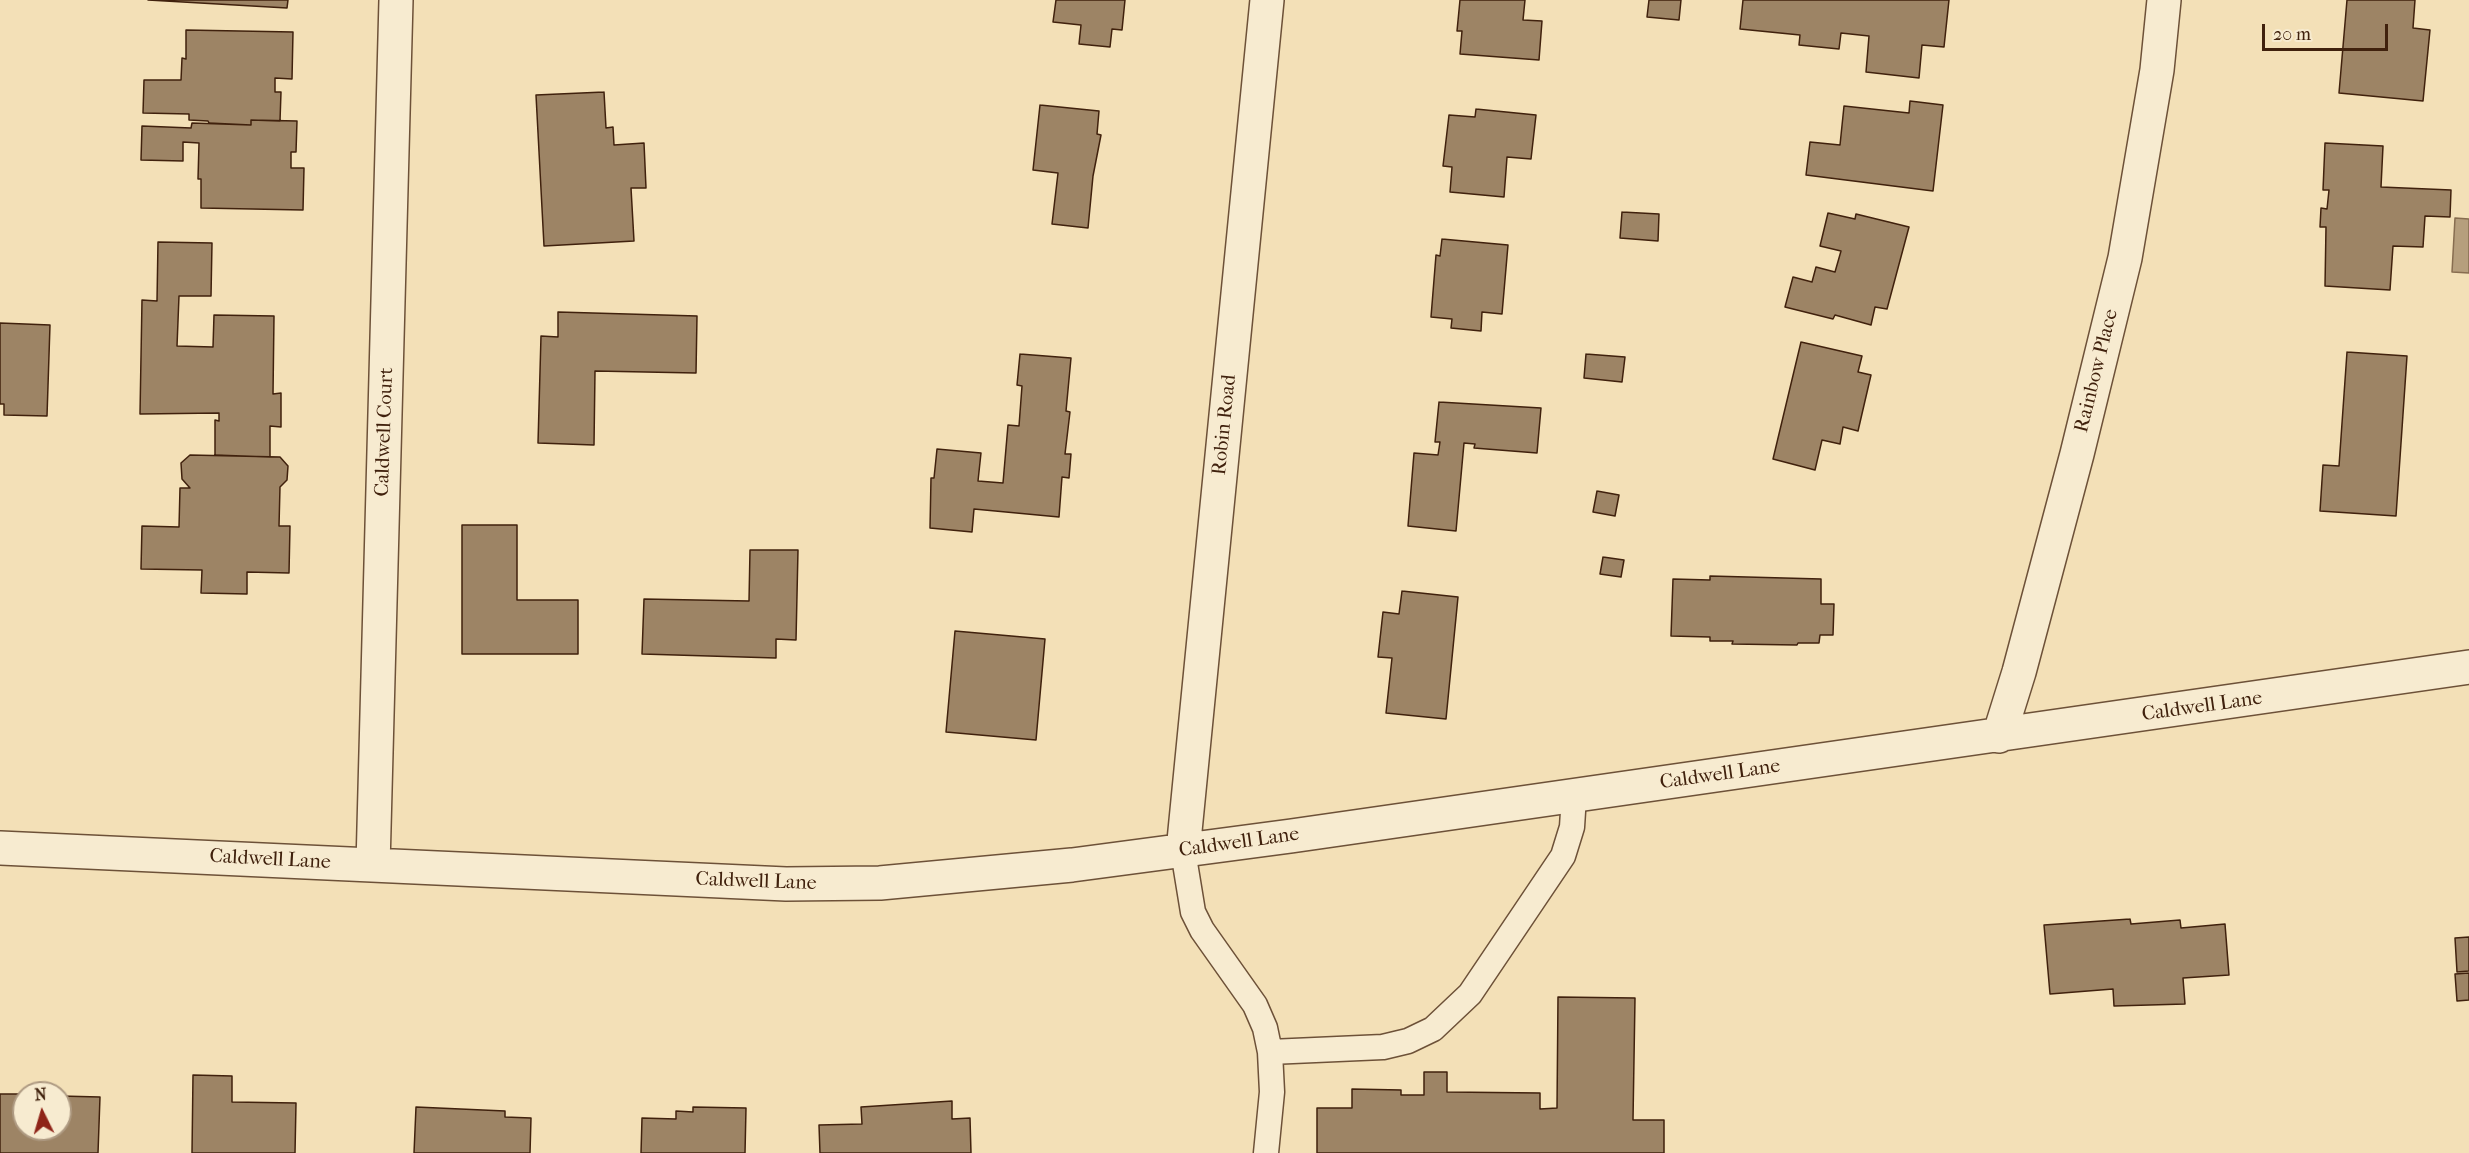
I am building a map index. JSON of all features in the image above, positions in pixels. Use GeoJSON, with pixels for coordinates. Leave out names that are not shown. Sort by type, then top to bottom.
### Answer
{"type":"FeatureCollection","features":[{"type":"Feature","properties":{"kind":"street","name":"Caldwell Court"},"geometry":{"type":"LineString","coordinates":[[373,865],[396,0]]}},
{"type":"Feature","properties":{"kind":"street","name":"Robin Road"},"geometry":{"type":"LineString","coordinates":[[1183,851],[1267,0]]}},
{"type":"Feature","properties":{"kind":"street","name":"Rainbow Place"},"geometry":{"type":"LineString","coordinates":[[1999,736],[2019,672],[2068,488],[2125,258],[2157,70],[2164,0]]}},
{"type":"Feature","properties":{"kind":"street","name":"Caldwell Lane"},"geometry":{"type":"LineString","coordinates":[[0,848],[774,884],[838,884],[983,874],[1183,851],[2469,667]]}},
{"type":"Feature","properties":{"kind":"lane"},"geometry":{"type":"LineString","coordinates":[[1270,1052],[1383,1047],[1408,1041],[1433,1029],[1448,1017],[1470,994],[1556,869],[1569,843],[1574,796]]}},
{"type":"Feature","properties":{"kind":"lane"},"geometry":{"type":"LineString","coordinates":[[1183,851],[1193,912],[1202,930],[1255,1005],[1265,1028],[1270,1052],[1272,1092],[1266,1153]]}},
{"type":"Feature","properties":{"kind":"shaded area"},"geometry":{"type":"Polygon","coordinates":[[[2455,218],[2469,219],[2469,273],[2452,272],[2455,218]]]}},
{"type":"Feature","properties":{"kind":"building"},"geometry":{"type":"Polygon","coordinates":[[[148,0],[288,0],[287,8],[148,0]]]}},
{"type":"Feature","properties":{"kind":"building"},"geometry":{"type":"Polygon","coordinates":[[[1056,0],[1125,0],[1122,30],[1112,29],[1110,47],[1079,44],[1081,25],[1053,22],[1056,0]]]}},
{"type":"Feature","properties":{"kind":"building"},"geometry":{"type":"Polygon","coordinates":[[[1460,0],[1525,0],[1523,20],[1542,21],[1539,60],[1460,54],[1462,31],[1457,31],[1460,0]]]}},
{"type":"Feature","properties":{"kind":"building"},"geometry":{"type":"Polygon","coordinates":[[[1649,0],[1681,0],[1679,20],[1647,17],[1649,0]]]}},
{"type":"Feature","properties":{"kind":"building"},"geometry":{"type":"Polygon","coordinates":[[[1743,0],[1949,0],[1944,47],[1922,45],[1919,78],[1866,72],[1869,36],[1841,33],[1839,49],[1799,45],[1800,35],[1740,29],[1743,0]]]}},
{"type":"Feature","properties":{"kind":"building"},"geometry":{"type":"Polygon","coordinates":[[[2347,0],[2415,0],[2413,28],[2430,30],[2423,101],[2339,93],[2347,0]]]}},
{"type":"Feature","properties":{"kind":"building"},"geometry":{"type":"Polygon","coordinates":[[[186,30],[293,32],[292,79],[275,78],[275,92],[281,92],[280,121],[251,120],[251,125],[209,123],[208,121],[189,120],[189,114],[143,113],[144,80],[181,80],[182,58],[186,59],[186,30]]]}},
{"type":"Feature","properties":{"kind":"building"},"geometry":{"type":"Polygon","coordinates":[[[604,92],[606,128],[613,127],[614,145],[644,143],[646,188],[631,188],[634,241],[544,246],[536,95],[604,92]]]}},
{"type":"Feature","properties":{"kind":"building"},"geometry":{"type":"Polygon","coordinates":[[[1910,101],[1943,105],[1933,191],[1806,175],[1810,142],[1840,145],[1844,106],[1909,113],[1910,101]]]}},
{"type":"Feature","properties":{"kind":"building"},"geometry":{"type":"Polygon","coordinates":[[[1040,105],[1099,111],[1097,134],[1101,135],[1093,176],[1088,228],[1052,224],[1058,173],[1033,170],[1040,105]]]}},
{"type":"Feature","properties":{"kind":"building"},"geometry":{"type":"Polygon","coordinates":[[[1476,109],[1536,115],[1531,159],[1507,157],[1504,197],[1450,192],[1452,167],[1443,166],[1449,115],[1475,117],[1476,109]]]}},
{"type":"Feature","properties":{"kind":"building"},"geometry":{"type":"Polygon","coordinates":[[[251,120],[297,121],[296,152],[291,152],[291,168],[304,168],[303,210],[201,208],[201,179],[198,179],[199,143],[183,142],[183,161],[141,160],[142,126],[191,128],[192,123],[251,125],[251,120]]]}},
{"type":"Feature","properties":{"kind":"building"},"geometry":{"type":"Polygon","coordinates":[[[2325,143],[2383,146],[2381,187],[2451,190],[2450,217],[2425,216],[2423,247],[2393,246],[2390,290],[2325,286],[2326,227],[2320,227],[2321,208],[2327,209],[2329,190],[2323,190],[2325,143]]]}},
{"type":"Feature","properties":{"kind":"building"},"geometry":{"type":"Polygon","coordinates":[[[1622,212],[1659,214],[1658,241],[1620,238],[1622,212]]]}},
{"type":"Feature","properties":{"kind":"building"},"geometry":{"type":"Polygon","coordinates":[[[1828,213],[1855,219],[1856,214],[1909,227],[1887,309],[1875,307],[1871,325],[1835,315],[1833,319],[1785,307],[1793,277],[1812,282],[1816,267],[1835,272],[1841,251],[1820,246],[1828,213]]]}},
{"type":"Feature","properties":{"kind":"building"},"geometry":{"type":"Polygon","coordinates":[[[1442,239],[1508,245],[1502,314],[1482,312],[1481,331],[1451,328],[1452,319],[1431,317],[1436,255],[1440,256],[1442,239]]]}},
{"type":"Feature","properties":{"kind":"building"},"geometry":{"type":"Polygon","coordinates":[[[158,242],[212,243],[211,296],[179,296],[177,346],[213,347],[214,315],[274,316],[273,394],[281,393],[281,427],[270,426],[270,457],[215,455],[215,420],[219,421],[219,413],[140,414],[142,300],[157,301],[158,242]]]}},
{"type":"Feature","properties":{"kind":"building"},"geometry":{"type":"Polygon","coordinates":[[[558,312],[697,316],[696,373],[595,371],[594,445],[538,443],[541,336],[558,337],[558,312]]]}},
{"type":"Feature","properties":{"kind":"building"},"geometry":{"type":"Polygon","coordinates":[[[0,323],[50,325],[47,416],[4,415],[4,404],[0,404],[0,323]]]}},
{"type":"Feature","properties":{"kind":"building"},"geometry":{"type":"Polygon","coordinates":[[[1801,342],[1862,356],[1858,372],[1871,375],[1858,431],[1843,427],[1840,444],[1822,440],[1815,470],[1773,459],[1801,342]]]}},
{"type":"Feature","properties":{"kind":"building"},"geometry":{"type":"Polygon","coordinates":[[[2347,352],[2407,356],[2396,516],[2320,511],[2323,465],[2339,466],[2347,352]]]}},
{"type":"Feature","properties":{"kind":"building"},"geometry":{"type":"Polygon","coordinates":[[[1020,354],[1071,358],[1066,411],[1070,412],[1065,454],[1071,454],[1069,478],[1062,477],[1059,517],[974,509],[972,532],[930,528],[931,478],[934,478],[937,449],[981,453],[978,481],[1003,483],[1008,425],[1019,426],[1022,386],[1017,385],[1020,354]]]}},
{"type":"Feature","properties":{"kind":"building"},"geometry":{"type":"Polygon","coordinates":[[[1586,354],[1625,357],[1622,382],[1584,378],[1586,354]]]}},
{"type":"Feature","properties":{"kind":"building"},"geometry":{"type":"Polygon","coordinates":[[[1439,402],[1541,408],[1537,453],[1474,448],[1475,444],[1464,443],[1456,531],[1408,526],[1414,453],[1438,455],[1440,442],[1435,442],[1439,402]]]}},
{"type":"Feature","properties":{"kind":"building"},"geometry":{"type":"Polygon","coordinates":[[[190,455],[280,457],[288,466],[287,480],[280,487],[279,526],[290,526],[289,573],[247,572],[247,594],[201,593],[202,570],[141,569],[142,526],[179,527],[180,488],[190,488],[182,479],[181,463],[190,455]]]}},
{"type":"Feature","properties":{"kind":"building"},"geometry":{"type":"Polygon","coordinates":[[[1597,491],[1619,495],[1615,516],[1593,512],[1597,491]]]}},
{"type":"Feature","properties":{"kind":"building"},"geometry":{"type":"Polygon","coordinates":[[[462,525],[517,525],[517,600],[578,600],[578,654],[462,654],[462,525]]]}},
{"type":"Feature","properties":{"kind":"building"},"geometry":{"type":"Polygon","coordinates":[[[750,550],[798,550],[796,640],[776,639],[776,658],[642,654],[644,599],[749,601],[750,550]]]}},
{"type":"Feature","properties":{"kind":"building"},"geometry":{"type":"Polygon","coordinates":[[[1603,557],[1624,560],[1621,577],[1600,574],[1603,557]]]}},
{"type":"Feature","properties":{"kind":"building"},"geometry":{"type":"Polygon","coordinates":[[[1710,576],[1821,579],[1821,604],[1834,604],[1833,635],[1820,635],[1819,643],[1798,643],[1797,645],[1732,644],[1733,641],[1710,641],[1710,637],[1671,636],[1673,579],[1710,580],[1710,576]]]}},
{"type":"Feature","properties":{"kind":"building"},"geometry":{"type":"Polygon","coordinates":[[[1402,591],[1458,597],[1446,719],[1386,713],[1392,658],[1378,657],[1383,612],[1399,614],[1402,591]]]}},
{"type":"Feature","properties":{"kind":"building"},"geometry":{"type":"Polygon","coordinates":[[[955,631],[1045,639],[1036,740],[946,732],[955,631]]]}},
{"type":"Feature","properties":{"kind":"building"},"geometry":{"type":"Polygon","coordinates":[[[2130,919],[2131,924],[2180,920],[2181,928],[2225,924],[2229,975],[2183,978],[2185,1004],[2114,1006],[2113,989],[2050,994],[2044,925],[2130,919]]]}},
{"type":"Feature","properties":{"kind":"building"},"geometry":{"type":"Polygon","coordinates":[[[2469,937],[2469,971],[2457,972],[2455,938],[2469,937]]]}},
{"type":"Feature","properties":{"kind":"building"},"geometry":{"type":"Polygon","coordinates":[[[2469,973],[2469,1000],[2457,1001],[2455,974],[2469,973]]]}},
{"type":"Feature","properties":{"kind":"building"},"geometry":{"type":"Polygon","coordinates":[[[1558,997],[1635,998],[1633,1120],[1664,1120],[1664,1153],[1317,1153],[1317,1108],[1352,1108],[1352,1089],[1401,1090],[1401,1095],[1424,1095],[1424,1072],[1447,1072],[1447,1092],[1540,1093],[1540,1109],[1557,1108],[1558,997]]]}},
{"type":"Feature","properties":{"kind":"building"},"geometry":{"type":"Polygon","coordinates":[[[193,1075],[232,1076],[232,1102],[296,1103],[295,1153],[192,1153],[193,1075]]]}},
{"type":"Feature","properties":{"kind":"building"},"geometry":{"type":"Polygon","coordinates":[[[0,1094],[12,1094],[12,1141],[72,1141],[72,1096],[100,1097],[98,1153],[0,1153],[0,1094]]]}},
{"type":"Feature","properties":{"kind":"building"},"geometry":{"type":"Polygon","coordinates":[[[952,1101],[952,1119],[970,1118],[971,1153],[820,1153],[819,1125],[862,1124],[861,1107],[952,1101]]]}},
{"type":"Feature","properties":{"kind":"building"},"geometry":{"type":"Polygon","coordinates":[[[416,1107],[505,1111],[505,1117],[531,1118],[530,1153],[414,1153],[416,1107]]]}},
{"type":"Feature","properties":{"kind":"building"},"geometry":{"type":"Polygon","coordinates":[[[693,1107],[746,1108],[745,1153],[641,1153],[642,1118],[676,1119],[676,1111],[693,1112],[693,1107]]]}}]}
